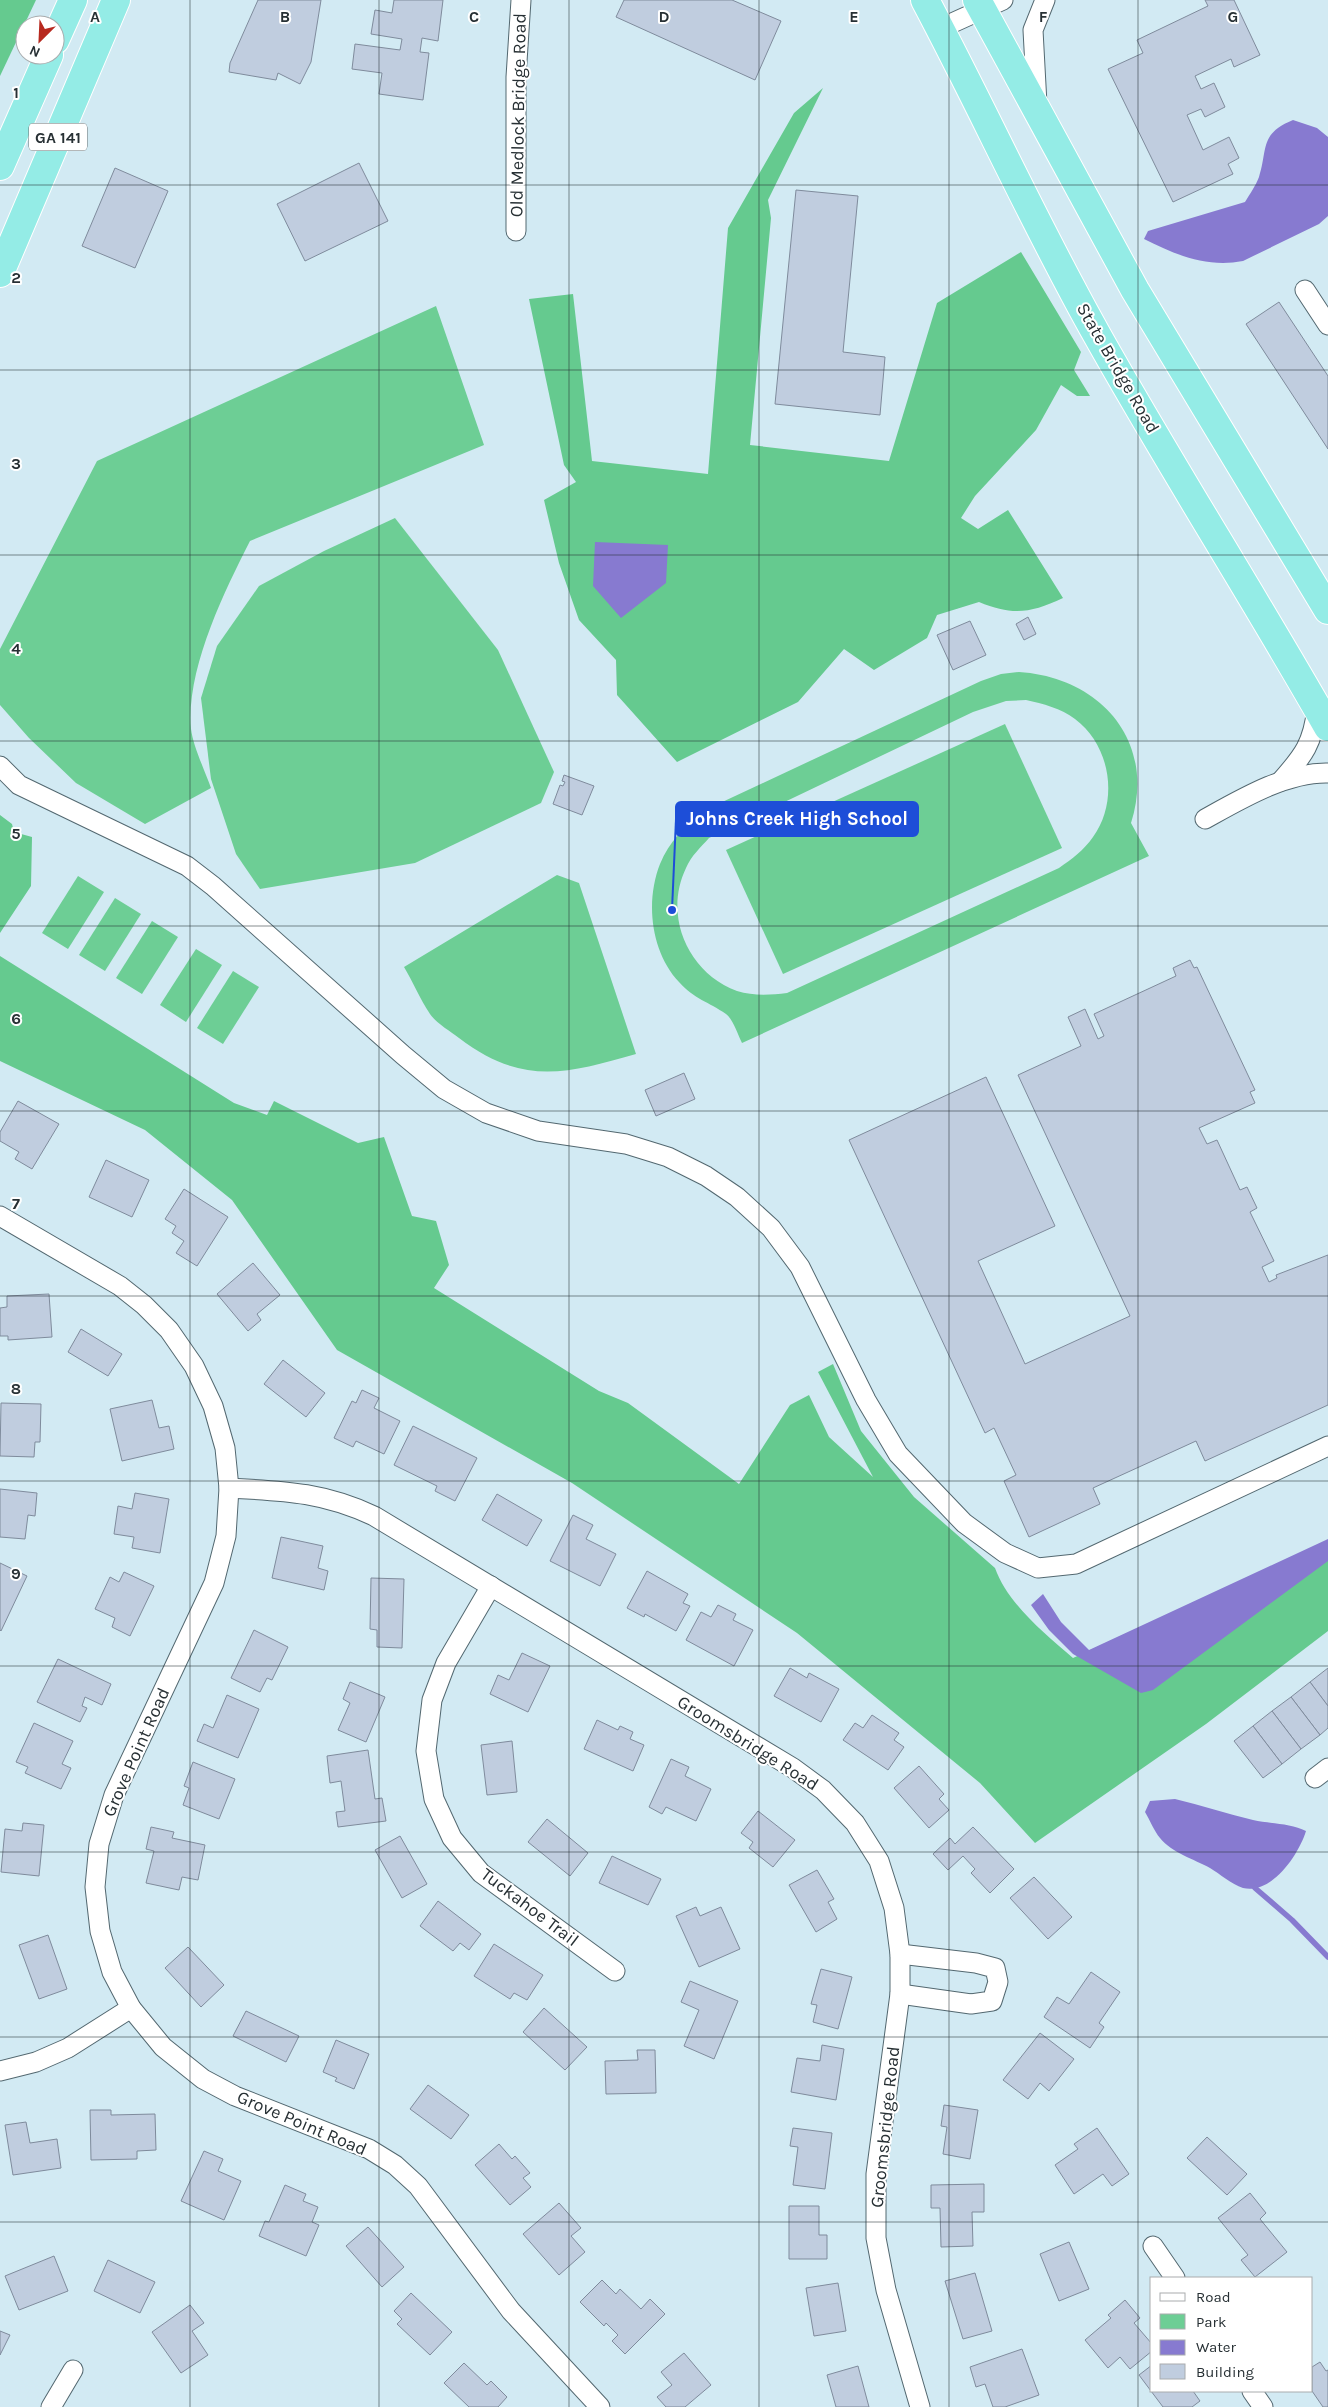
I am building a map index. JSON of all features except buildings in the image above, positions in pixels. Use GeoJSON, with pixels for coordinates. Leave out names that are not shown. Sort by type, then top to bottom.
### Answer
{"type":"FeatureCollection","features":[{"type":"Feature","properties":{"kind":"highway"},"geometry":{"type":"LineString","coordinates":[[65,18],[73,0]]}},
{"type":"Feature","properties":{"kind":"highway","name":"GA 141"},"geometry":{"type":"LineString","coordinates":[[0,273],[116,0]]}},
{"type":"Feature","properties":{"kind":"highway"},"geometry":{"type":"LineString","coordinates":[[987,3],[1037,107],[1135,290],[1328,610]]}},
{"type":"Feature","properties":{"kind":"highway","name":"State Bridge Road"},"geometry":{"type":"LineString","coordinates":[[933,9],[1028,206],[1097,335],[1274,630],[1323,718]]}},
{"type":"Feature","properties":{"kind":"highway","name":"GA 141"},"geometry":{"type":"LineString","coordinates":[[0,166],[44,65]]}},
{"type":"Feature","properties":{"kind":"street","name":"Old Medlock Bridge Road"},"geometry":{"type":"LineString","coordinates":[[516,231],[516,77],[521,0]]}},
{"type":"Feature","properties":{"kind":"street"},"geometry":{"type":"LineString","coordinates":[[1037,107],[1033,30],[1045,0]]}},
{"type":"Feature","properties":{"kind":"street"},"geometry":{"type":"LineString","coordinates":[[933,9],[987,3]]}},
{"type":"Feature","properties":{"kind":"street"},"geometry":{"type":"LineString","coordinates":[[1305,290],[1328,325]]}},
{"type":"Feature","properties":{"kind":"street"},"geometry":{"type":"LineString","coordinates":[[1280,782],[1307,750],[1315,726],[1323,718]]}},
{"type":"Feature","properties":{"kind":"street"},"geometry":{"type":"LineString","coordinates":[[0,766],[18,785],[187,866],[213,886],[403,1055],[444,1089],[486,1113],[538,1131],[626,1144],[668,1157],[706,1176],[737,1197],[771,1228],[800,1267],[866,1400],[898,1454],[964,1523],[1005,1553],[1038,1568],[1076,1564],[1328,1446]]}},
{"type":"Feature","properties":{"kind":"street"},"geometry":{"type":"LineString","coordinates":[[1205,819],[1280,782],[1299,775],[1328,773]]}},
{"type":"Feature","properties":{"kind":"street","name":"Grove Point Road"},"geometry":{"type":"LineString","coordinates":[[0,1216],[120,1286],[144,1305],[169,1330],[194,1366],[213,1406],[225,1448],[229,1488],[226,1536],[214,1583],[114,1794],[99,1844],[95,1887],[100,1931],[112,1972],[131,2008],[163,2048],[204,2080],[235,2096],[369,2149],[395,2165],[418,2186],[512,2311],[600,2407]]}},
{"type":"Feature","properties":{"kind":"street","name":"Groomsbridge Road"},"geometry":{"type":"LineString","coordinates":[[229,1488],[300,1492],[349,1504],[374,1516],[793,1768],[823,1790],[855,1823],[879,1861],[894,1908],[900,1954],[900,1994],[876,2174],[876,2238],[886,2290],[920,2407]]}},
{"type":"Feature","properties":{"kind":"street","name":"Tuckahoe Trail"},"geometry":{"type":"LineString","coordinates":[[491,1586],[446,1663],[432,1700],[426,1751],[434,1799],[452,1838],[481,1873],[615,1971]]}},
{"type":"Feature","properties":{"kind":"street"},"geometry":{"type":"LineString","coordinates":[[900,1954],[976,1963],[995,1968],[998,1982],[992,2001],[971,2004],[900,1994]]}},
{"type":"Feature","properties":{"kind":"street"},"geometry":{"type":"LineString","coordinates":[[0,2072],[36,2062],[68,2048],[131,2008]]}},
{"type":"Feature","properties":{"kind":"street"},"geometry":{"type":"LineString","coordinates":[[1153,2246],[1174,2277]]}},
{"type":"Feature","properties":{"kind":"street"},"geometry":{"type":"LineString","coordinates":[[51,2407],[73,2370]]}},
{"type":"Feature","properties":{"kind":"street"},"geometry":{"type":"LineString","coordinates":[[1253,2392],[1263,2407]]}},
{"type":"Feature","properties":{"kind":"green space"},"geometry":{"type":"Polygon","coordinates":[[[0,0],[36,0],[29,15],[15,15],[15,44],[0,76],[0,0]]]}},
{"type":"Feature","properties":{"kind":"green space"},"geometry":{"type":"Polygon","coordinates":[[[823,88],[768,200],[771,218],[750,445],[889,461],[937,303],[1021,252],[1081,352],[1074,370],[1090,396],[1077,396],[1061,385],[1036,430],[975,496],[961,518],[978,529],[1008,510],[1063,598],[1031,610],[1012,611],[979,602],[937,615],[927,638],[874,670],[844,649],[798,702],[677,762],[617,695],[616,660],[579,620],[559,563],[544,500],[576,482],[564,465],[529,299],[573,294],[592,461],[708,474],[728,228],[794,113],[823,88]]]}},
{"type":"Feature","properties":{"kind":"green space"},"geometry":{"type":"Polygon","coordinates":[[[436,306],[484,445],[250,541],[208,633],[194,682],[191,706],[192,736],[211,788],[145,824],[76,783],[29,738],[0,705],[0,649],[97,461],[436,306]]]}},
{"type":"Feature","properties":{"kind":"green space"},"geometry":{"type":"Polygon","coordinates":[[[395,518],[498,650],[554,772],[541,803],[415,863],[260,889],[236,854],[211,779],[201,698],[217,646],[259,586],[324,551],[395,518]]]}},
{"type":"Feature","properties":{"kind":"green space"},"geometry":{"type":"Polygon","coordinates":[[[1019,672],[1048,677],[1074,686],[1097,700],[1115,719],[1128,741],[1136,766],[1137,793],[1131,823],[1149,856],[742,1043],[729,1016],[690,992],[679,982],[662,956],[657,942],[652,910],[655,879],[660,864],[673,842],[703,811],[981,681],[1001,674],[1019,672]],[[1026,700],[1006,701],[973,712],[709,838],[696,852],[686,868],[680,886],[677,905],[684,941],[693,957],[705,971],[720,983],[737,991],[762,995],[787,993],[1059,868],[1069,861],[1089,842],[1101,823],[1108,791],[1103,759],[1097,744],[1087,730],[1075,719],[1052,707],[1026,700]]]}},
{"type":"Feature","properties":{"kind":"green space"},"geometry":{"type":"Polygon","coordinates":[[[1005,724],[1062,848],[783,974],[726,850],[1005,724]]]}},
{"type":"Feature","properties":{"kind":"green space"},"geometry":{"type":"Polygon","coordinates":[[[0,815],[12,824],[14,832],[32,837],[31,886],[0,933],[0,815]]]}},
{"type":"Feature","properties":{"kind":"green space"},"geometry":{"type":"Polygon","coordinates":[[[557,875],[579,883],[636,1054],[588,1067],[545,1072],[503,1064],[482,1053],[439,1024],[426,1008],[404,967],[557,875]]]}},
{"type":"Feature","properties":{"kind":"green space"},"geometry":{"type":"Polygon","coordinates":[[[78,876],[104,892],[68,949],[42,933],[78,876]]]}},
{"type":"Feature","properties":{"kind":"green space"},"geometry":{"type":"Polygon","coordinates":[[[115,898],[141,914],[105,971],[79,955],[115,898]]]}},
{"type":"Feature","properties":{"kind":"green space"},"geometry":{"type":"Polygon","coordinates":[[[152,921],[178,937],[142,994],[116,978],[152,921]]]}},
{"type":"Feature","properties":{"kind":"green space"},"geometry":{"type":"Polygon","coordinates":[[[196,949],[222,965],[186,1022],[160,1005],[196,949]]]}},
{"type":"Feature","properties":{"kind":"green space"},"geometry":{"type":"Polygon","coordinates":[[[0,956],[234,1103],[267,1115],[274,1101],[358,1143],[384,1137],[412,1216],[436,1221],[449,1265],[434,1288],[599,1391],[628,1403],[739,1484],[790,1405],[809,1395],[829,1437],[873,1477],[818,1372],[833,1364],[861,1431],[914,1497],[995,1568],[1001,1581],[1018,1606],[1039,1628],[1073,1658],[1328,1541],[1328,1631],[1206,1724],[1035,1843],[980,1783],[797,1633],[572,1483],[337,1350],[232,1200],[145,1130],[0,1061],[0,956]]]}},
{"type":"Feature","properties":{"kind":"green space"},"geometry":{"type":"Polygon","coordinates":[[[233,971],[259,987],[223,1044],[197,1028],[233,971]]]}},
{"type":"Feature","properties":{"kind":"water"},"geometry":{"type":"Polygon","coordinates":[[[1293,120],[1317,128],[1328,137],[1328,216],[1319,224],[1243,261],[1230,263],[1192,259],[1144,239],[1148,231],[1245,202],[1259,177],[1270,137],[1282,125],[1293,120]]]}},
{"type":"Feature","properties":{"kind":"water"},"geometry":{"type":"Polygon","coordinates":[[[595,542],[668,545],[666,583],[621,618],[593,586],[595,542]]]}},
{"type":"Feature","properties":{"kind":"water"},"geometry":{"type":"Polygon","coordinates":[[[1328,1539],[1328,1561],[1153,1690],[1141,1693],[1073,1654],[1049,1630],[1031,1605],[1043,1594],[1061,1622],[1089,1650],[1328,1539]]]}},
{"type":"Feature","properties":{"kind":"water"},"geometry":{"type":"Polygon","coordinates":[[[1175,1799],[1243,1818],[1287,1825],[1306,1831],[1297,1851],[1283,1871],[1264,1885],[1254,1889],[1243,1888],[1210,1868],[1177,1852],[1158,1835],[1145,1812],[1150,1801],[1175,1799]]]}},
{"type":"Feature","properties":{"kind":"waterway"},"geometry":{"type":"LineString","coordinates":[[1255,1888],[1292,1920],[1328,1957]]}},
{"type":"Feature","properties":{"kind":"place","name":"Johns Creek High School"},"geometry":{"type":"Point","coordinates":[672,910]}}]}
